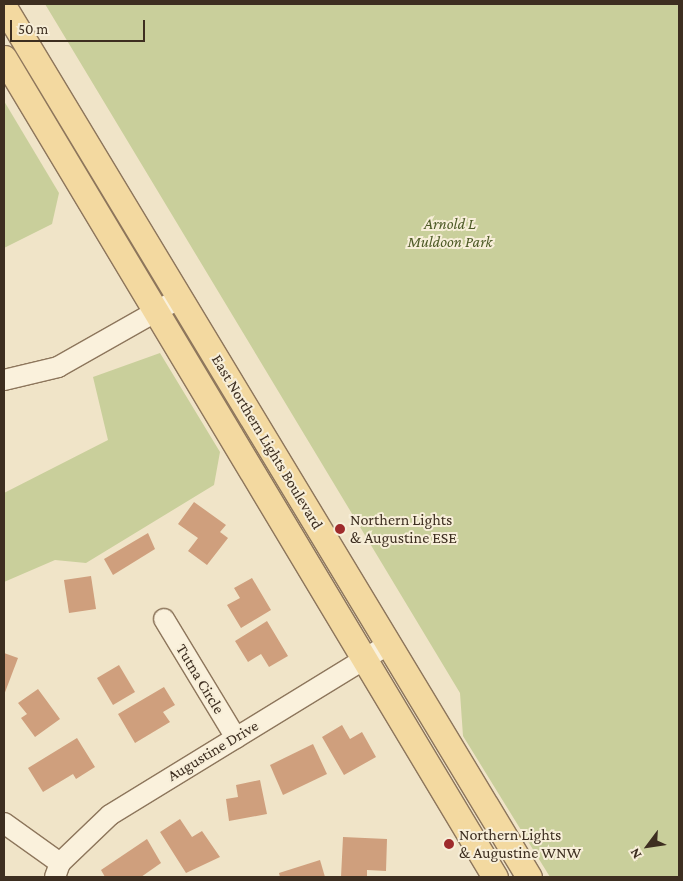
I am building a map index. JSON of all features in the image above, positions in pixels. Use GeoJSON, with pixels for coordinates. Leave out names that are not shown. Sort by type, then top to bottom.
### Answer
{"type":"FeatureCollection","features":[{"type":"Feature","properties":{"kind":"main road","name":"East Northern Lights Boulevard"},"geometry":{"type":"LineString","coordinates":[[4,7],[529,877]]}},
{"type":"Feature","properties":{"kind":"main road","name":"East Northern Lights Boulevard"},"geometry":{"type":"LineString","coordinates":[[4,58],[495,877]]}},
{"type":"Feature","properties":{"kind":"street"},"geometry":{"type":"LineString","coordinates":[[4,380],[58,367],[156,314],[180,298]]}},
{"type":"Feature","properties":{"kind":"street","name":"Tutna Circle"},"geometry":{"type":"LineString","coordinates":[[164,619],[236,738]]}},
{"type":"Feature","properties":{"kind":"street","name":"Augustine Drive"},"geometry":{"type":"LineString","coordinates":[[58,870],[110,815],[389,644]]}},
{"type":"Feature","properties":{"kind":"street"},"geometry":{"type":"LineString","coordinates":[[4,823],[58,870]]}},
{"type":"Feature","properties":{"kind":"green space","name":"Arnold L Muldoon Park"},"geometry":{"type":"Polygon","coordinates":[[[45,4],[679,4],[679,877],[550,877],[463,736],[460,693],[45,4]]]}},
{"type":"Feature","properties":{"kind":"green space"},"geometry":{"type":"Polygon","coordinates":[[[4,101],[59,193],[52,224],[4,248],[4,101]]]}},
{"type":"Feature","properties":{"kind":"green space"},"geometry":{"type":"Polygon","coordinates":[[[160,353],[220,452],[214,485],[86,563],[55,560],[4,582],[4,493],[108,440],[93,377],[160,353]]]}},
{"type":"Feature","properties":{"kind":"building"},"geometry":{"type":"Polygon","coordinates":[[[194,502],[226,525],[220,532],[228,538],[207,565],[188,551],[198,538],[178,524],[194,502]]]}},
{"type":"Feature","properties":{"kind":"building"},"geometry":{"type":"Polygon","coordinates":[[[148,533],[155,549],[113,575],[104,559],[148,533]]]}},
{"type":"Feature","properties":{"kind":"building"},"geometry":{"type":"Polygon","coordinates":[[[91,576],[96,609],[69,613],[64,580],[91,576]]]}},
{"type":"Feature","properties":{"kind":"building"},"geometry":{"type":"Polygon","coordinates":[[[252,578],[271,610],[241,628],[227,605],[240,598],[234,588],[252,578]]]}},
{"type":"Feature","properties":{"kind":"building"},"geometry":{"type":"Polygon","coordinates":[[[267,621],[288,656],[269,667],[261,654],[248,662],[235,641],[267,621]]]}},
{"type":"Feature","properties":{"kind":"building"},"geometry":{"type":"Polygon","coordinates":[[[4,653],[18,658],[4,695],[4,653]]]}},
{"type":"Feature","properties":{"kind":"building"},"geometry":{"type":"Polygon","coordinates":[[[119,665],[135,692],[113,705],[97,678],[119,665]]]}},
{"type":"Feature","properties":{"kind":"building"},"geometry":{"type":"Polygon","coordinates":[[[164,687],[175,705],[163,712],[170,722],[135,743],[118,714],[164,687]]]}},
{"type":"Feature","properties":{"kind":"building"},"geometry":{"type":"Polygon","coordinates":[[[38,689],[60,719],[35,737],[21,718],[27,714],[18,703],[38,689]]]}},
{"type":"Feature","properties":{"kind":"building"},"geometry":{"type":"Polygon","coordinates":[[[342,725],[350,739],[362,732],[376,757],[344,775],[322,737],[342,725]]]}},
{"type":"Feature","properties":{"kind":"building"},"geometry":{"type":"Polygon","coordinates":[[[77,738],[95,767],[76,779],[73,774],[43,792],[28,768],[77,738]]]}},
{"type":"Feature","properties":{"kind":"building"},"geometry":{"type":"Polygon","coordinates":[[[313,744],[327,774],[283,795],[270,765],[313,744]]]}},
{"type":"Feature","properties":{"kind":"building"},"geometry":{"type":"Polygon","coordinates":[[[260,780],[267,814],[229,821],[226,799],[238,797],[236,785],[260,780]]]}},
{"type":"Feature","properties":{"kind":"building"},"geometry":{"type":"Polygon","coordinates":[[[180,819],[192,837],[202,831],[220,857],[186,873],[160,832],[180,819]]]}},
{"type":"Feature","properties":{"kind":"building"},"geometry":{"type":"Polygon","coordinates":[[[343,837],[387,839],[386,871],[367,870],[367,877],[341,877],[343,837]]]}},
{"type":"Feature","properties":{"kind":"building"},"geometry":{"type":"Polygon","coordinates":[[[147,839],[161,863],[141,877],[105,877],[101,870],[147,839]]]}},
{"type":"Feature","properties":{"kind":"building"},"geometry":{"type":"Polygon","coordinates":[[[320,860],[325,877],[280,877],[279,873],[320,860]]]}},
{"type":"Feature","properties":{"kind":"place","name":"Northern Lights & Augustine ESE"},"geometry":{"type":"Point","coordinates":[340,529]}},
{"type":"Feature","properties":{"kind":"place","name":"Northern Lights & Augustine WNW"},"geometry":{"type":"Point","coordinates":[449,844]}}]}
